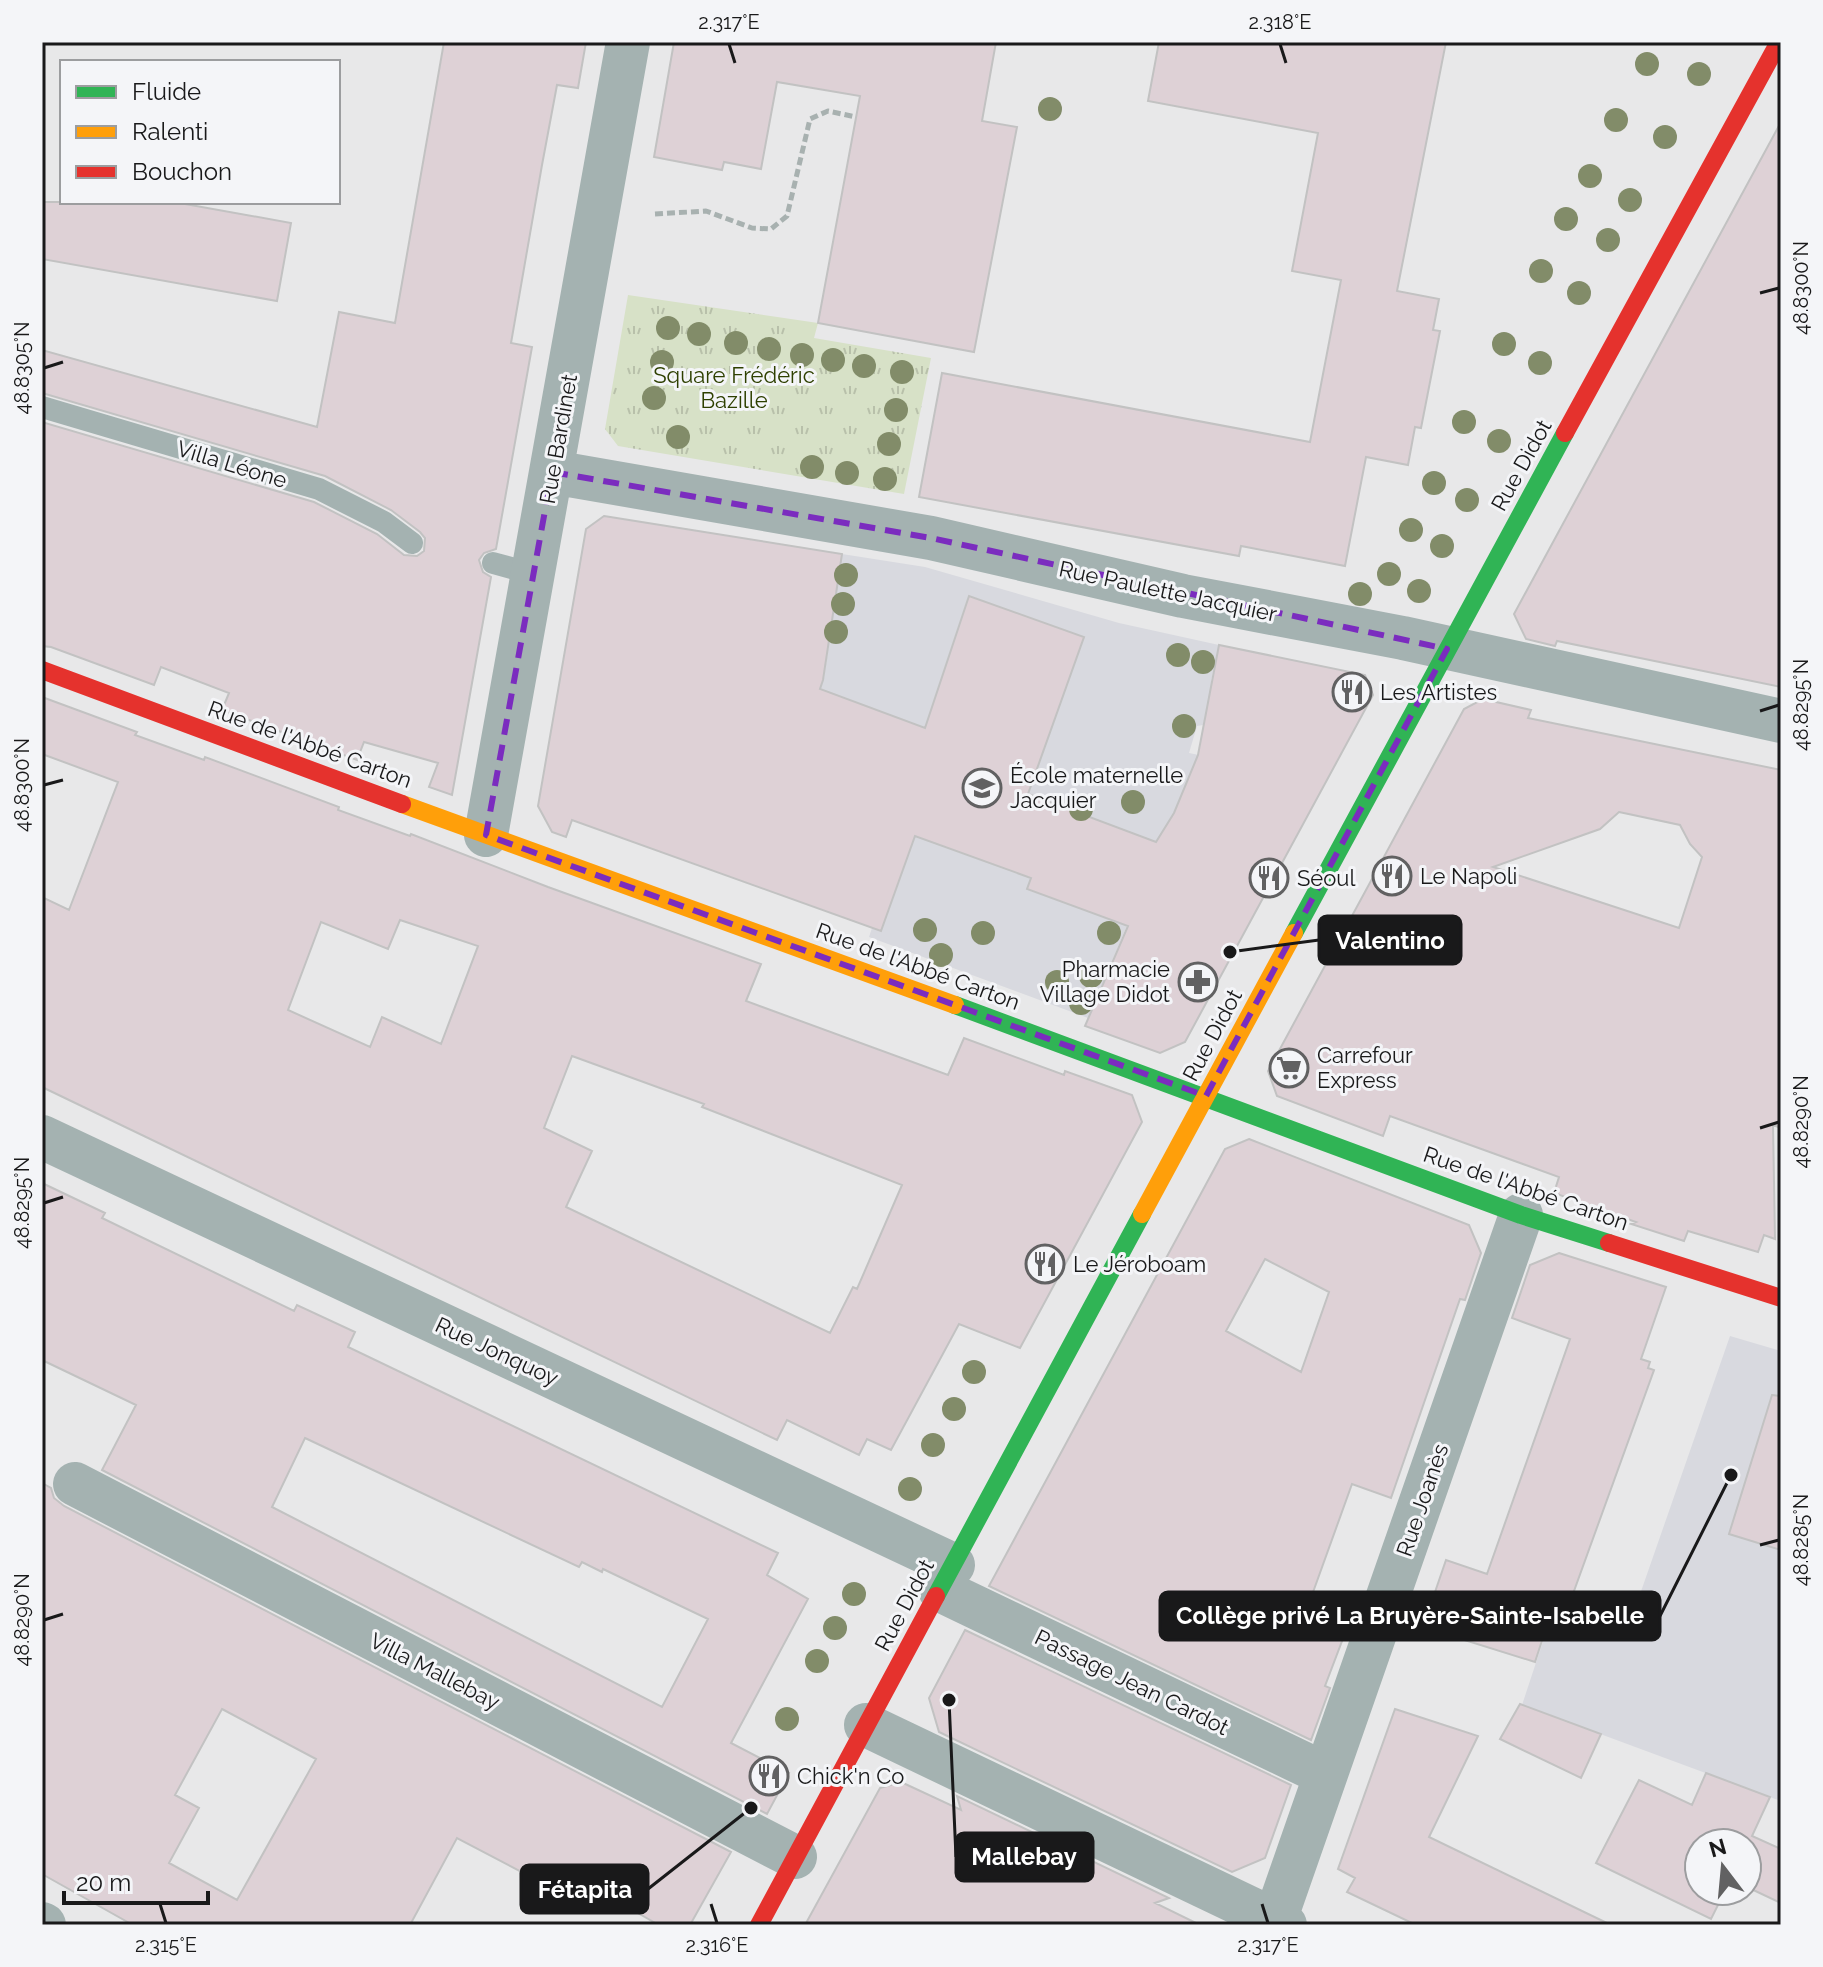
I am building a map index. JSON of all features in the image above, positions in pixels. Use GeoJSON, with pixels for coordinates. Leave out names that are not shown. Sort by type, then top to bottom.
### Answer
{"type":"FeatureCollection","features":[{"type":"Feature","properties":{"kind":"street","name":"Rue Bardinet"},"geometry":{"type":"LineString","coordinates":[[486,835],[514,568],[552,472],[628,42]]}},
{"type":"Feature","properties":{"kind":"street","name":"Rue Didot"},"geometry":{"type":"LineString","coordinates":[[759,1925],[1447,649],[1779,42]]}},
{"type":"Feature","properties":{"kind":"street","name":"Rue Paulette Jacquier"},"geometry":{"type":"LineString","coordinates":[[552,472],[931,538],[1183,596],[1403,638],[1781,721]]}},
{"type":"Feature","properties":{"kind":"street","name":"Rue de l'Abbé Carton"},"geometry":{"type":"LineString","coordinates":[[42,670],[1206,1096],[1521,1215],[1781,1298]]}},
{"type":"Feature","properties":{"kind":"street","name":"Rue Jonquoy"},"geometry":{"type":"LineString","coordinates":[[42,1137],[946,1577]]}},
{"type":"Feature","properties":{"kind":"street","name":"Rue Joanès"},"geometry":{"type":"LineString","coordinates":[[1280,1923],[1325,1774],[1521,1215]]}},
{"type":"Feature","properties":{"kind":"street","name":"Villa Mallebay"},"geometry":{"type":"LineString","coordinates":[[75,1484],[795,1857]]}},
{"type":"Feature","properties":{"kind":"street","name":"Passage Jean Cardot"},"geometry":{"type":"LineString","coordinates":[[946,1577],[1325,1774]]}},
{"type":"Feature","properties":{"kind":"street"},"geometry":{"type":"LineString","coordinates":[[866,1725],[1280,1923]]}},
{"type":"Feature","properties":{"kind":"lane","name":"Villa Léone"},"geometry":{"type":"LineString","coordinates":[[42,407],[319,489],[384,522],[412,543]]}},
{"type":"Feature","properties":{"kind":"path"},"geometry":{"type":"LineString","coordinates":[[655,214],[706,211],[752,228],[771,229],[787,216],[810,119],[828,111],[856,117]]}},
{"type":"Feature","properties":{"kind":"highlighted area"},"geometry":{"type":"Polygon","coordinates":[[[552,472],[931,538],[1447,649],[1206,1096],[486,835],[552,472]]]}},
{"type":"Feature","properties":{"kind":"shaded area","name":"École maternelle Jacquier"},"geometry":{"type":"Polygon","coordinates":[[[842,554],[925,567],[1119,623],[1219,645],[1211,681],[1218,683],[1209,724],[1197,726],[1189,753],[1199,755],[1088,1018],[869,937],[872,928],[742,879],[824,678],[842,554]]]}},
{"type":"Feature","properties":{"kind":"shaded area"},"geometry":{"type":"Polygon","coordinates":[[[1730,1336],[1781,1351],[1781,1801],[1522,1705],[1557,1599],[1630,1623],[1730,1336]]]}},
{"type":"Feature","properties":{"kind":"green space","name":"Square Frédéric Bazille"},"geometry":{"type":"Polygon","coordinates":[[[628,295],[818,323],[814,338],[931,358],[904,494],[618,446],[605,429],[628,295]]]}},
{"type":"Feature","properties":{"kind":"building"},"geometry":{"type":"Polygon","coordinates":[[[444,42],[586,42],[578,88],[557,85],[542,165],[511,343],[532,347],[496,549],[484,553],[479,560],[483,572],[491,577],[452,795],[429,787],[438,763],[364,742],[357,760],[222,710],[229,693],[161,667],[154,685],[42,646],[42,422],[314,502],[377,534],[404,555],[417,556],[424,551],[425,538],[391,510],[325,476],[42,393],[42,350],[317,427],[339,312],[395,323],[444,42]]]}},
{"type":"Feature","properties":{"kind":"building"},"geometry":{"type":"Polygon","coordinates":[[[674,42],[996,42],[982,121],[1017,127],[974,352],[818,323],[860,96],[777,82],[761,169],[724,162],[722,170],[654,157],[674,42]]]}},
{"type":"Feature","properties":{"kind":"building"},"geometry":{"type":"Polygon","coordinates":[[[1159,42],[1446,42],[1397,291],[1439,299],[1433,330],[1440,331],[1421,428],[1415,427],[1408,465],[1366,457],[1345,566],[1241,546],[1239,556],[919,497],[942,373],[1310,442],[1341,280],[1292,271],[1318,133],[1148,101],[1159,42]]]}},
{"type":"Feature","properties":{"kind":"building"},"geometry":{"type":"Polygon","coordinates":[[[1781,122],[1781,687],[1557,641],[1555,646],[1526,639],[1514,614],[1781,122]]]}},
{"type":"Feature","properties":{"kind":"building"},"geometry":{"type":"Polygon","coordinates":[[[42,202],[185,204],[291,223],[277,301],[42,259],[42,202]]]}},
{"type":"Feature","properties":{"kind":"building"},"geometry":{"type":"Polygon","coordinates":[[[604,516],[842,554],[820,689],[925,728],[969,596],[1084,637],[1028,794],[1156,842],[1174,813],[1198,755],[1219,645],[1365,675],[1373,695],[1185,1042],[1160,1053],[1085,1026],[1128,926],[1027,889],[1031,878],[915,836],[881,931],[572,820],[566,837],[552,832],[538,806],[586,529],[604,516]]]}},
{"type":"Feature","properties":{"kind":"building"},"geometry":{"type":"Polygon","coordinates":[[[42,697],[137,732],[135,735],[204,760],[205,757],[339,807],[338,810],[411,834],[761,964],[746,1001],[948,1075],[964,1038],[1064,1075],[1065,1071],[1132,1095],[1142,1122],[1020,1348],[959,1324],[891,1450],[867,1439],[859,1455],[787,1420],[777,1440],[42,1087],[42,897],[69,910],[118,782],[42,754],[42,697]],[[400,920],[388,949],[321,922],[288,1010],[370,1047],[382,1017],[441,1044],[478,946],[400,920]],[[572,1056],[544,1128],[592,1151],[566,1207],[830,1333],[853,1287],[857,1289],[902,1185],[702,1107],[704,1104],[572,1056]]]}},
{"type":"Feature","properties":{"kind":"building"},"geometry":{"type":"Polygon","coordinates":[[[1483,699],[1531,710],[1528,718],[1781,770],[1781,1128],[1773,1125],[1775,1239],[1764,1235],[1758,1252],[1688,1231],[1684,1241],[1631,1224],[1636,1222],[1554,1193],[1559,1177],[1390,1116],[1383,1136],[1277,1096],[1268,1071],[1464,709],[1483,699]],[[1619,812],[1600,829],[1493,867],[1679,928],[1702,857],[1690,844],[1680,825],[1619,812]]]}},
{"type":"Feature","properties":{"kind":"building"},"geometry":{"type":"Polygon","coordinates":[[[1249,1139],[1469,1225],[1481,1253],[1465,1300],[1460,1299],[1391,1498],[1352,1484],[1312,1595],[1322,1598],[1319,1608],[1350,1620],[1325,1686],[1330,1688],[1311,1740],[989,1586],[1225,1149],[1249,1139]],[[1265,1259],[1226,1331],[1301,1372],[1329,1292],[1265,1259]]]}},
{"type":"Feature","properties":{"kind":"building"},"geometry":{"type":"Polygon","coordinates":[[[42,1183],[105,1213],[102,1218],[294,1311],[297,1305],[355,1332],[348,1347],[778,1553],[767,1575],[808,1599],[731,1743],[789,1773],[767,1814],[102,1470],[136,1405],[42,1360],[42,1183]],[[305,1438],[272,1507],[662,1707],[708,1619],[603,1569],[602,1572],[582,1562],[579,1567],[305,1438]]]}},
{"type":"Feature","properties":{"kind":"building"},"geometry":{"type":"Polygon","coordinates":[[[1559,1253],[1666,1287],[1641,1359],[1650,1362],[1648,1368],[1654,1370],[1570,1602],[1556,1598],[1535,1662],[1423,1627],[1446,1560],[1487,1574],[1570,1339],[1512,1318],[1530,1265],[1559,1253]]]}},
{"type":"Feature","properties":{"kind":"building"},"geometry":{"type":"Polygon","coordinates":[[[1772,1395],[1781,1396],[1781,1550],[1729,1534],[1772,1395]]]}},
{"type":"Feature","properties":{"kind":"building"},"geometry":{"type":"Polygon","coordinates":[[[42,1483],[51,1488],[54,1498],[64,1506],[731,1852],[690,1925],[659,1925],[576,1878],[567,1896],[457,1838],[410,1925],[133,1925],[42,1874],[42,1483]],[[222,1709],[175,1795],[199,1808],[169,1863],[237,1900],[316,1759],[222,1709]]]}},
{"type":"Feature","properties":{"kind":"building"},"geometry":{"type":"Polygon","coordinates":[[[965,1630],[1291,1785],[1265,1858],[1232,1872],[939,1732],[929,1698],[965,1630]]]}},
{"type":"Feature","properties":{"kind":"building"},"geometry":{"type":"Polygon","coordinates":[[[1520,1704],[1601,1734],[1581,1778],[1500,1739],[1520,1704]]]}},
{"type":"Feature","properties":{"kind":"building"},"geometry":{"type":"Polygon","coordinates":[[[1395,1709],[1478,1736],[1429,1837],[1611,1925],[1416,1925],[1347,1892],[1355,1878],[1338,1869],[1395,1709]]]}},
{"type":"Feature","properties":{"kind":"building"},"geometry":{"type":"Polygon","coordinates":[[[1706,1773],[1770,1797],[1756,1827],[1683,1827],[1683,1905],[1596,1863],[1639,1780],[1692,1805],[1706,1773]]]}},
{"type":"Feature","properties":{"kind":"building"},"geometry":{"type":"Polygon","coordinates":[[[901,1782],[961,1810],[957,1796],[1169,1898],[1155,1903],[1200,1925],[805,1925],[880,1788],[901,1782]]]}},
{"type":"Feature","properties":{"kind":"building"},"geometry":{"type":"Polygon","coordinates":[[[1763,1841],[1781,1849],[1781,1903],[1763,1895],[1763,1841]]]}},
{"type":"Feature","properties":{"kind":"building"},"geometry":{"type":"Polygon","coordinates":[[[1686,1907],[1717,1907],[1711,1919],[1686,1907]]]}},
{"type":"Feature","properties":{"kind":"traffic: fast"},"geometry":{"type":"LineString","coordinates":[[1294,933],[1565,433]]}},
{"type":"Feature","properties":{"kind":"traffic: fast"},"geometry":{"type":"LineString","coordinates":[[955,1005],[1521,1215],[1609,1243]]}},
{"type":"Feature","properties":{"kind":"traffic: fast"},"geometry":{"type":"LineString","coordinates":[[936,1596],[1142,1214]]}},
{"type":"Feature","properties":{"kind":"traffic: slow"},"geometry":{"type":"LineString","coordinates":[[402,804],[955,1005]]}},
{"type":"Feature","properties":{"kind":"traffic: slow"},"geometry":{"type":"LineString","coordinates":[[1142,1214],[1294,933]]}},
{"type":"Feature","properties":{"kind":"traffic: jam"},"geometry":{"type":"LineString","coordinates":[[1565,433],[1779,42]]}},
{"type":"Feature","properties":{"kind":"traffic: jam"},"geometry":{"type":"LineString","coordinates":[[42,670],[402,804]]}},
{"type":"Feature","properties":{"kind":"traffic: jam"},"geometry":{"type":"LineString","coordinates":[[1609,1243],[1781,1298]]}},
{"type":"Feature","properties":{"kind":"traffic: jam"},"geometry":{"type":"LineString","coordinates":[[759,1925],[936,1596]]}},
{"type":"Feature","properties":{"kind":"place","name":"Les Artistes"},"geometry":{"type":"Point","coordinates":[1352,692]}},
{"type":"Feature","properties":{"kind":"place","name":"École maternelle Jacquier"},"geometry":{"type":"Point","coordinates":[982,788]}},
{"type":"Feature","properties":{"kind":"place","name":"Le Napoli"},"geometry":{"type":"Point","coordinates":[1392,876]}},
{"type":"Feature","properties":{"kind":"place","name":"Séoul"},"geometry":{"type":"Point","coordinates":[1269,878]}},
{"type":"Feature","properties":{"kind":"place","name":"Valentino"},"geometry":{"type":"Point","coordinates":[1230,952]}},
{"type":"Feature","properties":{"kind":"place","name":"Pharmacie Village Didot"},"geometry":{"type":"Point","coordinates":[1198,982]}},
{"type":"Feature","properties":{"kind":"place","name":"Carrefour Express"},"geometry":{"type":"Point","coordinates":[1289,1068]}},
{"type":"Feature","properties":{"kind":"place","name":"Le Jéroboam"},"geometry":{"type":"Point","coordinates":[1045,1264]}},
{"type":"Feature","properties":{"kind":"place","name":"Collège privé La Bruyère-Sainte-Isabelle"},"geometry":{"type":"Point","coordinates":[1731,1475]}},
{"type":"Feature","properties":{"kind":"place","name":"Mallebay"},"geometry":{"type":"Point","coordinates":[949,1700]}},
{"type":"Feature","properties":{"kind":"place","name":"Chick'n Co"},"geometry":{"type":"Point","coordinates":[769,1776]}},
{"type":"Feature","properties":{"kind":"place","name":"Fétapita"},"geometry":{"type":"Point","coordinates":[751,1808]}}]}
